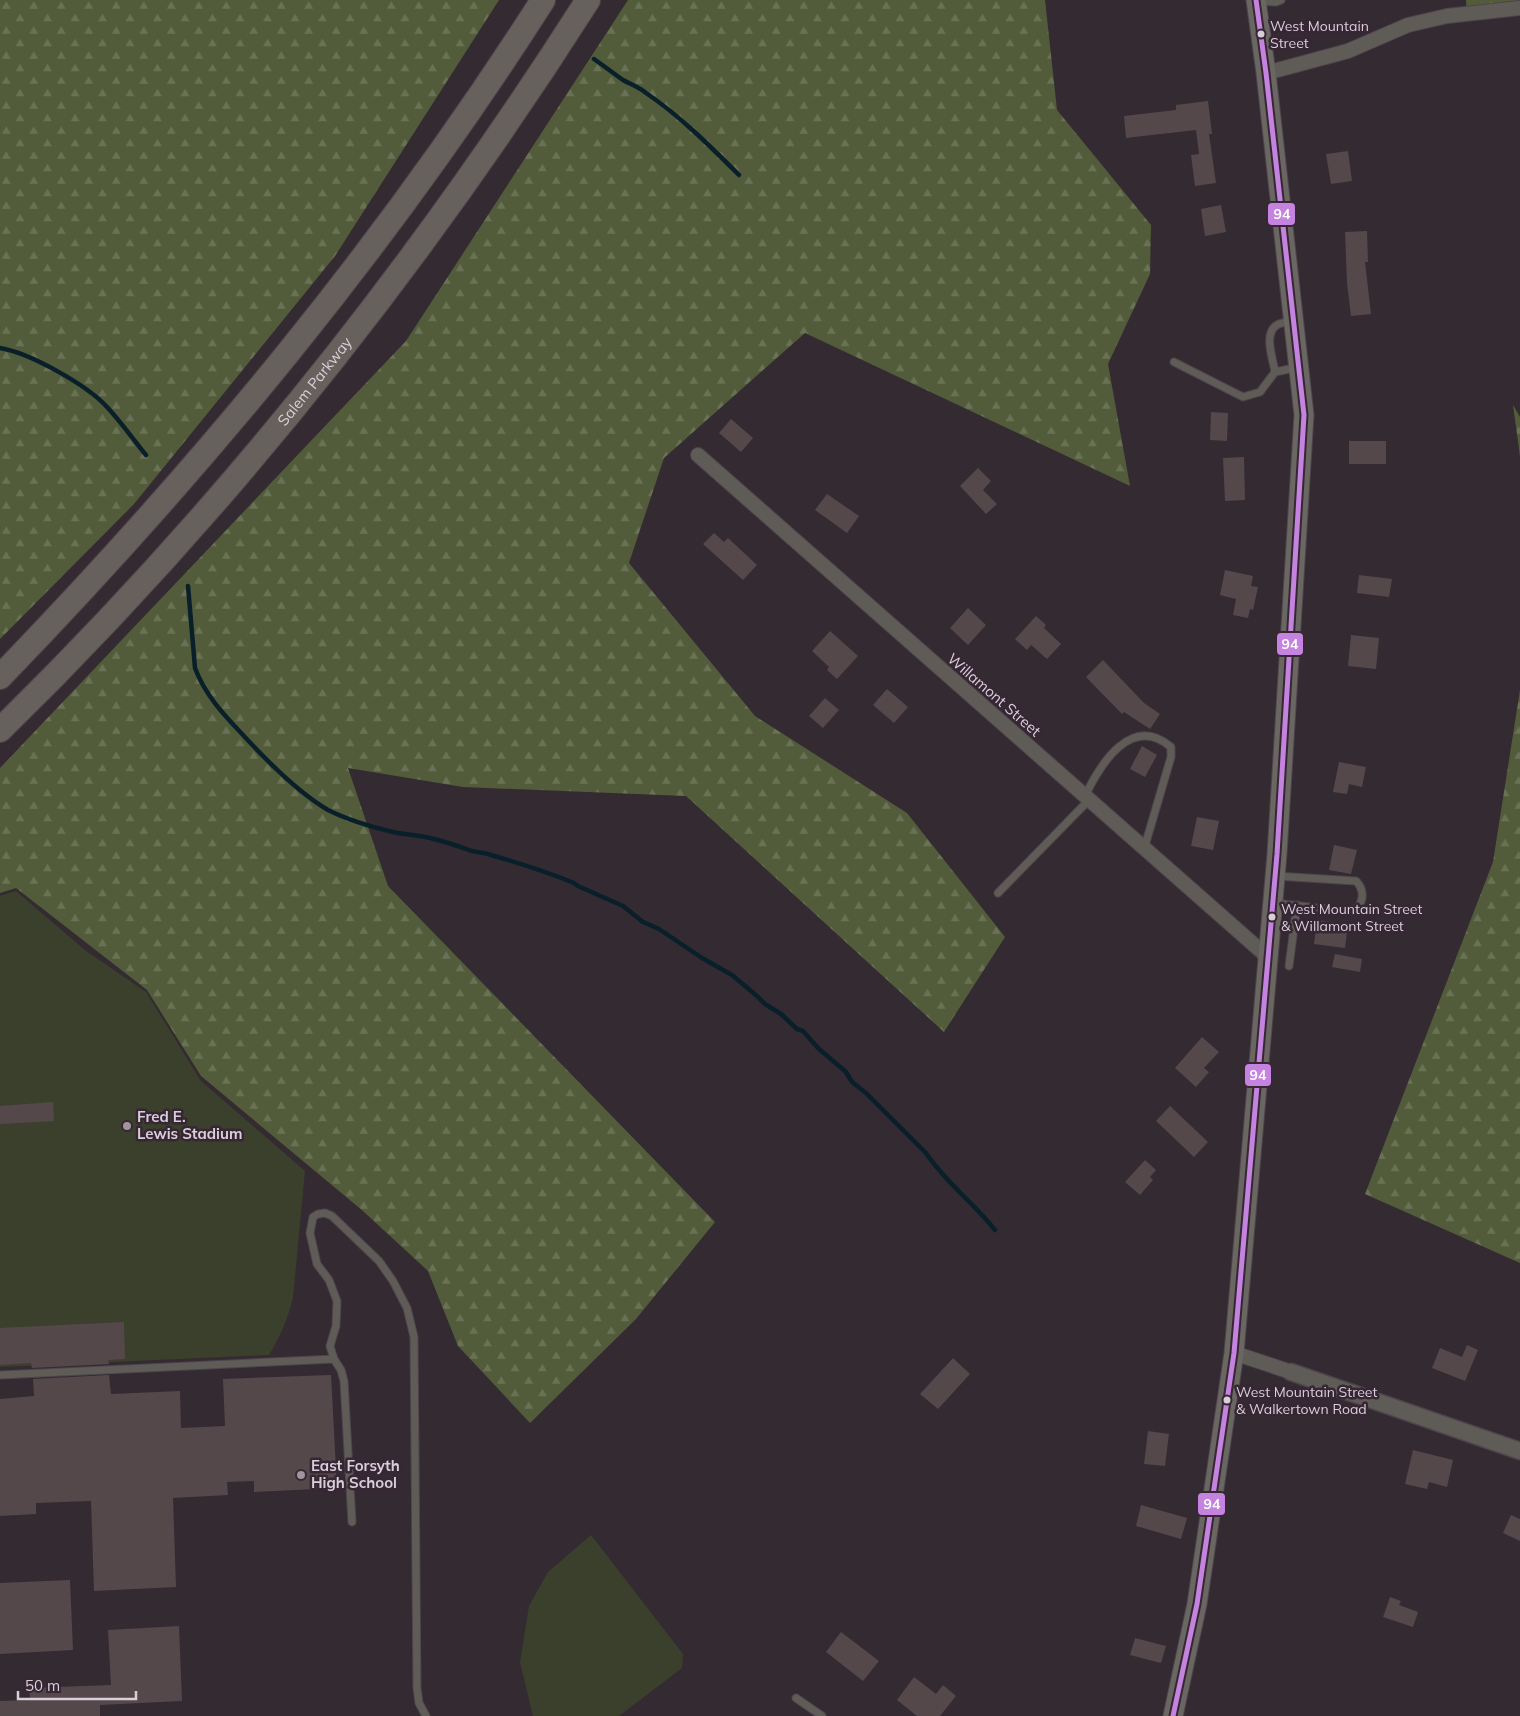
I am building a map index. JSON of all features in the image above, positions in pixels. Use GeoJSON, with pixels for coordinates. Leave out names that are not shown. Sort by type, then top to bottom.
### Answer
{"type":"FeatureCollection","features":[{"type":"Feature","properties":{"kind":"highway"},"geometry":{"type":"LineString","coordinates":[[0,677],[154,513],[282,362],[340,288],[435,160],[543,0]]}},
{"type":"Feature","properties":{"kind":"highway","name":"Salem Parkway"},"geometry":{"type":"LineString","coordinates":[[0,730],[79,651],[144,581],[201,517],[311,386],[364,320],[461,190],[588,0]]}},
{"type":"Feature","properties":{"kind":"main road"},"geometry":{"type":"LineString","coordinates":[[1173,1716],[1197,1604],[1234,1353],[1276,876],[1304,415],[1256,0]]}},
{"type":"Feature","properties":{"kind":"street"},"geometry":{"type":"LineString","coordinates":[[1266,74],[1348,52],[1408,25],[1447,16],[1520,8]]}},
{"type":"Feature","properties":{"kind":"street","name":"Willamont Street"},"geometry":{"type":"LineString","coordinates":[[698,455],[1269,958]]}},
{"type":"Feature","properties":{"kind":"street"},"geometry":{"type":"LineString","coordinates":[[1234,1353],[1520,1451]]}},
{"type":"Feature","properties":{"kind":"lane"},"geometry":{"type":"LineString","coordinates":[[1256,0],[1276,2],[1281,0]]}},
{"type":"Feature","properties":{"kind":"lane"},"geometry":{"type":"LineString","coordinates":[[1275,372],[1269,342],[1272,330],[1278,324],[1294,321]]}},
{"type":"Feature","properties":{"kind":"lane"},"geometry":{"type":"LineString","coordinates":[[1174,362],[1243,397],[1260,392],[1275,372],[1299,367]]}},
{"type":"Feature","properties":{"kind":"lane"},"geometry":{"type":"LineString","coordinates":[[998,893],[1086,798],[1101,767],[1123,743],[1133,738],[1145,736],[1157,739],[1170,747],[1171,757],[1144,849]]}},
{"type":"Feature","properties":{"kind":"lane"},"geometry":{"type":"LineString","coordinates":[[1273,903],[1354,910],[1361,901],[1362,889],[1356,881],[1276,876]]}},
{"type":"Feature","properties":{"kind":"lane"},"geometry":{"type":"LineString","coordinates":[[1289,966],[1297,905]]}},
{"type":"Feature","properties":{"kind":"lane"},"geometry":{"type":"LineString","coordinates":[[352,1522],[344,1381],[330,1346],[336,1326],[338,1301],[329,1280],[317,1264],[310,1233],[313,1217],[325,1213],[339,1221],[379,1261],[393,1280],[407,1308],[414,1337],[417,1688],[419,1703],[426,1716]]}},
{"type":"Feature","properties":{"kind":"lane"},"geometry":{"type":"LineString","coordinates":[[0,1375],[334,1360]]}},
{"type":"Feature","properties":{"kind":"lane"},"geometry":{"type":"LineString","coordinates":[[796,1698],[822,1716]]}},
{"type":"Feature","properties":{"kind":"green space"},"geometry":{"type":"Polygon","coordinates":[[[0,0],[499,0],[335,256],[134,504],[0,639],[0,0]]]}},
{"type":"Feature","properties":{"kind":"green space"},"geometry":{"type":"Polygon","coordinates":[[[628,0],[1045,0],[1057,110],[1151,225],[1150,274],[1108,364],[1130,486],[805,333],[664,458],[629,563],[755,716],[907,813],[1005,937],[944,1032],[686,796],[463,787],[348,768],[388,886],[715,1222],[636,1319],[530,1423],[458,1346],[428,1271],[363,1211],[201,1076],[147,990],[16,888],[0,893],[0,768],[406,341],[628,0]]]}},
{"type":"Feature","properties":{"kind":"green space"},"geometry":{"type":"Polygon","coordinates":[[[1466,0],[1520,0],[1520,6],[1467,14],[1466,0]]]}},
{"type":"Feature","properties":{"kind":"green space"},"geometry":{"type":"Polygon","coordinates":[[[1513,405],[1520,417],[1520,456],[1513,405]]]}},
{"type":"Feature","properties":{"kind":"green space"},"geometry":{"type":"Polygon","coordinates":[[[1520,690],[1520,1263],[1365,1194],[1493,862],[1520,690]]]}},
{"type":"Feature","properties":{"kind":"green space","name":"Fred E. Lewis Stadium"},"geometry":{"type":"Polygon","coordinates":[[[16,891],[86,951],[146,992],[201,1081],[305,1171],[293,1298],[289,1313],[269,1355],[0,1367],[0,896],[16,891]]]}},
{"type":"Feature","properties":{"kind":"green space"},"geometry":{"type":"Polygon","coordinates":[[[591,1535],[683,1654],[682,1668],[619,1716],[533,1716],[520,1662],[529,1606],[548,1572],[591,1535]]]}},
{"type":"Feature","properties":{"kind":"building"},"geometry":{"type":"Polygon","coordinates":[[[1208,101],[1212,134],[1209,134],[1216,183],[1195,186],[1191,155],[1199,154],[1196,130],[1126,138],[1124,116],[1176,110],[1176,105],[1208,101]]]}},
{"type":"Feature","properties":{"kind":"building"},"geometry":{"type":"Polygon","coordinates":[[[1348,151],[1352,181],[1331,184],[1326,154],[1348,151]]]}},
{"type":"Feature","properties":{"kind":"building"},"geometry":{"type":"Polygon","coordinates":[[[1221,205],[1226,232],[1205,236],[1201,209],[1221,205]]]}},
{"type":"Feature","properties":{"kind":"building"},"geometry":{"type":"Polygon","coordinates":[[[1367,231],[1368,262],[1365,262],[1371,314],[1351,316],[1347,283],[1345,232],[1367,231]]]}},
{"type":"Feature","properties":{"kind":"building"},"geometry":{"type":"Polygon","coordinates":[[[1211,412],[1228,413],[1227,441],[1210,440],[1211,412]]]}},
{"type":"Feature","properties":{"kind":"building"},"geometry":{"type":"Polygon","coordinates":[[[731,419],[753,438],[741,452],[719,433],[731,419]]]}},
{"type":"Feature","properties":{"kind":"building"},"geometry":{"type":"Polygon","coordinates":[[[1349,441],[1386,441],[1386,464],[1349,464],[1349,441]]]}},
{"type":"Feature","properties":{"kind":"building"},"geometry":{"type":"Polygon","coordinates":[[[1244,457],[1245,500],[1225,501],[1223,458],[1244,457]]]}},
{"type":"Feature","properties":{"kind":"building"},"geometry":{"type":"Polygon","coordinates":[[[978,468],[991,481],[983,490],[997,504],[986,514],[960,486],[978,468]]]}},
{"type":"Feature","properties":{"kind":"building"},"geometry":{"type":"Polygon","coordinates":[[[827,494],[859,516],[847,533],[815,510],[827,494]]]}},
{"type":"Feature","properties":{"kind":"building"},"geometry":{"type":"Polygon","coordinates":[[[714,533],[724,542],[728,538],[757,565],[743,580],[703,544],[714,533]]]}},
{"type":"Feature","properties":{"kind":"building"},"geometry":{"type":"Polygon","coordinates":[[[1225,570],[1253,576],[1251,586],[1258,587],[1253,610],[1250,609],[1248,618],[1233,615],[1236,599],[1220,595],[1225,570]]]}},
{"type":"Feature","properties":{"kind":"building"},"geometry":{"type":"Polygon","coordinates":[[[1359,575],[1392,579],[1389,597],[1357,593],[1359,575]]]}},
{"type":"Feature","properties":{"kind":"building"},"geometry":{"type":"Polygon","coordinates":[[[968,608],[986,625],[968,645],[950,628],[968,608]]]}},
{"type":"Feature","properties":{"kind":"building"},"geometry":{"type":"Polygon","coordinates":[[[1036,616],[1046,625],[1044,628],[1061,644],[1047,659],[1031,645],[1027,650],[1015,639],[1036,616]]]}},
{"type":"Feature","properties":{"kind":"building"},"geometry":{"type":"Polygon","coordinates":[[[830,631],[858,656],[837,679],[827,670],[829,667],[812,651],[830,631]]]}},
{"type":"Feature","properties":{"kind":"building"},"geometry":{"type":"Polygon","coordinates":[[[1351,635],[1379,638],[1376,669],[1348,666],[1351,635]]]}},
{"type":"Feature","properties":{"kind":"building"},"geometry":{"type":"Polygon","coordinates":[[[1103,660],[1144,703],[1160,714],[1150,729],[1124,712],[1122,714],[1086,677],[1103,660]]]}},
{"type":"Feature","properties":{"kind":"building"},"geometry":{"type":"Polygon","coordinates":[[[887,689],[908,707],[894,723],[873,705],[887,689]]]}},
{"type":"Feature","properties":{"kind":"building"},"geometry":{"type":"Polygon","coordinates":[[[825,698],[839,710],[823,728],[809,716],[825,698]]]}},
{"type":"Feature","properties":{"kind":"building"},"geometry":{"type":"Polygon","coordinates":[[[1142,746],[1157,755],[1145,777],[1130,769],[1142,746]]]}},
{"type":"Feature","properties":{"kind":"building"},"geometry":{"type":"Polygon","coordinates":[[[1339,762],[1366,767],[1362,787],[1349,784],[1347,794],[1333,792],[1339,762]]]}},
{"type":"Feature","properties":{"kind":"building"},"geometry":{"type":"Polygon","coordinates":[[[1197,817],[1219,821],[1213,850],[1191,846],[1197,817]]]}},
{"type":"Feature","properties":{"kind":"building"},"geometry":{"type":"Polygon","coordinates":[[[1334,845],[1357,850],[1351,874],[1329,870],[1334,845]]]}},
{"type":"Feature","properties":{"kind":"building"},"geometry":{"type":"Polygon","coordinates":[[[1317,920],[1348,924],[1345,948],[1314,944],[1317,920]]]}},
{"type":"Feature","properties":{"kind":"building"},"geometry":{"type":"Polygon","coordinates":[[[1335,954],[1362,959],[1360,972],[1332,967],[1335,954]]]}},
{"type":"Feature","properties":{"kind":"building"},"geometry":{"type":"Polygon","coordinates":[[[1202,1037],[1219,1052],[1204,1068],[1209,1072],[1196,1087],[1175,1068],[1202,1037]]]}},
{"type":"Feature","properties":{"kind":"building"},"geometry":{"type":"Polygon","coordinates":[[[53,1102],[54,1121],[0,1124],[0,1106],[53,1102]]]}},
{"type":"Feature","properties":{"kind":"building"},"geometry":{"type":"Polygon","coordinates":[[[1170,1106],[1208,1142],[1194,1157],[1156,1121],[1170,1106]]]}},
{"type":"Feature","properties":{"kind":"building"},"geometry":{"type":"Polygon","coordinates":[[[1145,1160],[1156,1170],[1150,1177],[1153,1180],[1140,1195],[1125,1182],[1145,1160]]]}},
{"type":"Feature","properties":{"kind":"building"},"geometry":{"type":"Polygon","coordinates":[[[124,1322],[125,1359],[108,1360],[109,1364],[32,1368],[31,1363],[0,1365],[0,1328],[124,1322]]]}},
{"type":"Feature","properties":{"kind":"building"},"geometry":{"type":"Polygon","coordinates":[[[1467,1345],[1478,1350],[1465,1381],[1432,1368],[1440,1348],[1462,1357],[1467,1345]]]}},
{"type":"Feature","properties":{"kind":"building"},"geometry":{"type":"Polygon","coordinates":[[[953,1358],[970,1374],[938,1409],[920,1394],[953,1358]]]}},
{"type":"Feature","properties":{"kind":"building"},"geometry":{"type":"Polygon","coordinates":[[[109,1375],[111,1394],[180,1391],[181,1428],[225,1426],[223,1379],[331,1375],[337,1488],[254,1492],[254,1481],[227,1482],[228,1495],[173,1498],[176,1587],[94,1591],[91,1501],[36,1503],[36,1514],[0,1516],[0,1399],[34,1396],[33,1379],[109,1375]]]}},
{"type":"Feature","properties":{"kind":"building"},"geometry":{"type":"Polygon","coordinates":[[[1148,1431],[1169,1434],[1165,1466],[1144,1464],[1148,1431]]]}},
{"type":"Feature","properties":{"kind":"building"},"geometry":{"type":"Polygon","coordinates":[[[1413,1450],[1453,1460],[1447,1487],[1429,1482],[1427,1489],[1405,1484],[1413,1450]]]}},
{"type":"Feature","properties":{"kind":"building"},"geometry":{"type":"Polygon","coordinates":[[[1141,1505],[1187,1518],[1181,1539],[1136,1526],[1141,1505]]]}},
{"type":"Feature","properties":{"kind":"building"},"geometry":{"type":"Polygon","coordinates":[[[1511,1515],[1520,1519],[1520,1541],[1503,1533],[1511,1515]]]}},
{"type":"Feature","properties":{"kind":"building"},"geometry":{"type":"Polygon","coordinates":[[[70,1580],[73,1650],[0,1654],[0,1583],[70,1580]]]}},
{"type":"Feature","properties":{"kind":"building"},"geometry":{"type":"Polygon","coordinates":[[[1390,1597],[1401,1601],[1399,1605],[1418,1612],[1413,1627],[1383,1617],[1390,1597]]]}},
{"type":"Feature","properties":{"kind":"building"},"geometry":{"type":"Polygon","coordinates":[[[179,1626],[182,1701],[100,1705],[100,1716],[0,1716],[0,1701],[30,1700],[29,1688],[111,1685],[108,1630],[179,1626]]]}},
{"type":"Feature","properties":{"kind":"building"},"geometry":{"type":"Polygon","coordinates":[[[841,1632],[879,1661],[863,1681],[826,1652],[841,1632]]]}},
{"type":"Feature","properties":{"kind":"building"},"geometry":{"type":"Polygon","coordinates":[[[1135,1638],[1166,1646],[1161,1663],[1130,1655],[1135,1638]]]}},
{"type":"Feature","properties":{"kind":"building"},"geometry":{"type":"Polygon","coordinates":[[[914,1677],[936,1694],[943,1685],[956,1696],[940,1716],[917,1716],[897,1700],[914,1677]]]}},
{"type":"Feature","properties":{"kind":"waterway"},"geometry":{"type":"LineString","coordinates":[[594,59],[671,111],[739,175]]}},
{"type":"Feature","properties":{"kind":"waterway"},"geometry":{"type":"LineString","coordinates":[[0,348],[27,356],[42,363],[86,389],[107,407],[146,455]]}},
{"type":"Feature","properties":{"kind":"waterway"},"geometry":{"type":"LineString","coordinates":[[188,586],[195,668],[204,687],[222,712],[252,745],[283,776],[306,795],[328,810],[352,820],[393,832],[438,840],[522,864],[574,883],[623,906],[643,922],[659,929],[702,958],[732,975],[765,1004],[781,1014],[797,1029],[803,1031],[818,1048],[846,1072],[852,1082],[866,1093],[926,1153],[995,1230]]}},
{"type":"Feature","properties":{"kind":"transit line","name":"94"},"geometry":{"type":"LineString","coordinates":[[1173,1716],[1197,1604],[1234,1353],[1277,854],[1304,415],[1266,73],[1256,0]]}},
{"type":"Feature","properties":{"kind":"place","name":"West Mountain Street"},"geometry":{"type":"Point","coordinates":[1261,34]}},
{"type":"Feature","properties":{"kind":"place","name":"West Mountain Street & Willamont Street"},"geometry":{"type":"Point","coordinates":[1272,917]}},
{"type":"Feature","properties":{"kind":"place","name":"Fred E. Lewis Stadium"},"geometry":{"type":"Point","coordinates":[127,1126]}},
{"type":"Feature","properties":{"kind":"place","name":"West Mountain Street & Walkertown Road"},"geometry":{"type":"Point","coordinates":[1227,1400]}},
{"type":"Feature","properties":{"kind":"place","name":"East Forsyth High School"},"geometry":{"type":"Point","coordinates":[301,1475]}}]}
